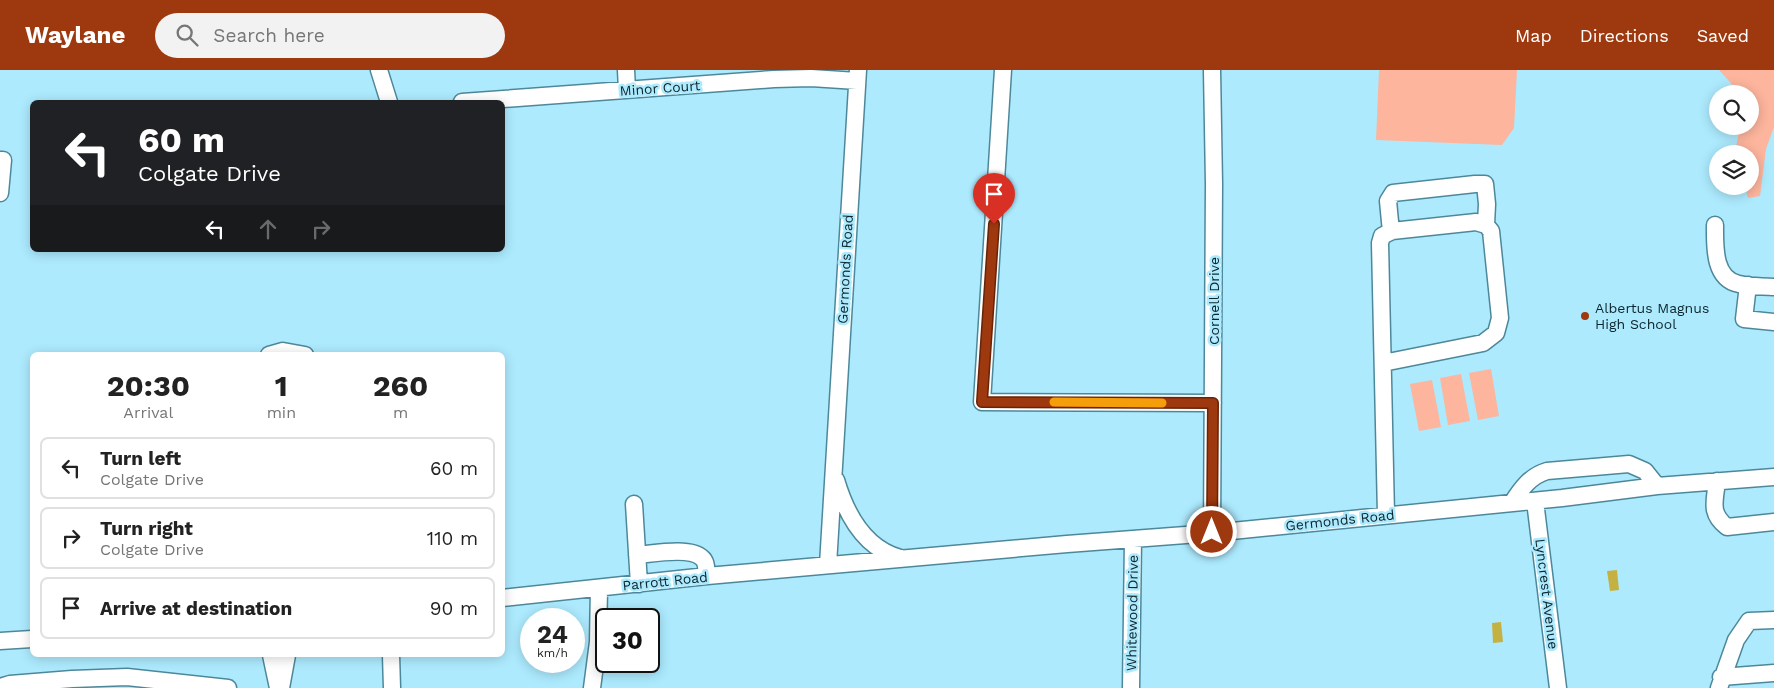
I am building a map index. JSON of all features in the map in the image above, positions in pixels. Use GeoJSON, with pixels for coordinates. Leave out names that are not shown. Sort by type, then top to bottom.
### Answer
{"type":"FeatureCollection","features":[{"type":"Feature","properties":{"kind":"street"},"geometry":{"type":"LineString","coordinates":[[379,70],[388,100]]}},
{"type":"Feature","properties":{"kind":"street"},"geometry":{"type":"LineString","coordinates":[[626,70],[627,90]]}},
{"type":"Feature","properties":{"kind":"street"},"geometry":{"type":"LineString","coordinates":[[1004,70],[982,402],[1213,403]]}},
{"type":"Feature","properties":{"kind":"street","name":"Cornell Drive"},"geometry":{"type":"LineString","coordinates":[[1212,70],[1214,184],[1212,532]]}},
{"type":"Feature","properties":{"kind":"street","name":"Minor Court"},"geometry":{"type":"LineString","coordinates":[[490,100],[774,79],[857,76]]}},
{"type":"Feature","properties":{"kind":"street","name":"Germonds Road"},"geometry":{"type":"LineString","coordinates":[[857,76],[828,565],[1212,532],[1535,501],[1717,480],[1774,477]]}},
{"type":"Feature","properties":{"kind":"street"},"geometry":{"type":"LineString","coordinates":[[0,160],[3,160],[0,193]]}},
{"type":"Feature","properties":{"kind":"street"},"geometry":{"type":"LineString","coordinates":[[1391,232],[1388,201],[1393,193],[1475,184],[1485,184],[1488,204],[1486,225]]}},
{"type":"Feature","properties":{"kind":"street"},"geometry":{"type":"LineString","coordinates":[[1383,363],[1483,342],[1496,333],[1500,318],[1491,231],[1486,225],[1476,222],[1391,232],[1382,236],[1380,243],[1386,515]]}},
{"type":"Feature","properties":{"kind":"street"},"geometry":{"type":"LineString","coordinates":[[1715,225],[1718,261],[1724,275],[1733,282],[1774,287]]}},
{"type":"Feature","properties":{"kind":"street"},"geometry":{"type":"LineString","coordinates":[[1748,285],[1744,319],[1774,322]]}},
{"type":"Feature","properties":{"kind":"street"},"geometry":{"type":"LineString","coordinates":[[277,352],[283,350],[292,352]]}},
{"type":"Feature","properties":{"kind":"street"},"geometry":{"type":"LineString","coordinates":[[1512,503],[1526,483],[1547,471],[1629,464],[1645,471],[1657,486]]}},
{"type":"Feature","properties":{"kind":"street","name":"Germonds Road"},"geometry":{"type":"LineString","coordinates":[[833,467],[844,503],[857,527],[881,550],[905,559]]}},
{"type":"Feature","properties":{"kind":"street"},"geometry":{"type":"LineString","coordinates":[[1717,480],[1714,510],[1719,520],[1727,527],[1774,522]]}},
{"type":"Feature","properties":{"kind":"street","name":"Lyncrest Avenue"},"geometry":{"type":"LineString","coordinates":[[1535,501],[1558,688]]}},
{"type":"Feature","properties":{"kind":"street"},"geometry":{"type":"LineString","coordinates":[[634,504],[639,584]]}},
{"type":"Feature","properties":{"kind":"street","name":"Whitewood Drive"},"geometry":{"type":"LineString","coordinates":[[1131,688],[1133,539]]}},
{"type":"Feature","properties":{"kind":"street"},"geometry":{"type":"LineString","coordinates":[[637,555],[688,551],[703,558],[706,563],[707,576]]}},
{"type":"Feature","properties":{"kind":"street","name":"Parrott Road"},"geometry":{"type":"LineString","coordinates":[[505,598],[828,565]]}},
{"type":"Feature","properties":{"kind":"street"},"geometry":{"type":"LineString","coordinates":[[592,688],[598,642],[599,588]]}},
{"type":"Feature","properties":{"kind":"street"},"geometry":{"type":"LineString","coordinates":[[1720,682],[1736,640],[1749,621],[1774,620]]}},
{"type":"Feature","properties":{"kind":"street"},"geometry":{"type":"LineString","coordinates":[[0,642],[30,639]]}},
{"type":"Feature","properties":{"kind":"street"},"geometry":{"type":"LineString","coordinates":[[272,657],[280,688]]}},
{"type":"Feature","properties":{"kind":"street"},"geometry":{"type":"LineString","coordinates":[[280,688],[287,657]]}},
{"type":"Feature","properties":{"kind":"street"},"geometry":{"type":"LineString","coordinates":[[391,657],[392,688]]}},
{"type":"Feature","properties":{"kind":"street"},"geometry":{"type":"LineString","coordinates":[[1720,682],[1774,673]]}},
{"type":"Feature","properties":{"kind":"street"},"geometry":{"type":"LineString","coordinates":[[0,687],[10,684],[72,679],[127,677],[228,688]]}},
{"type":"Feature","properties":{"kind":"shaded area"},"geometry":{"type":"Polygon","coordinates":[[[1379,70],[1517,70],[1514,128],[1502,145],[1376,140],[1379,70]]]}},
{"type":"Feature","properties":{"kind":"shaded area"},"geometry":{"type":"Polygon","coordinates":[[[1719,70],[1774,70],[1774,127],[1766,149],[1760,196],[1748,198],[1747,195],[1759,195],[1759,145],[1736,145],[1738,135],[1759,135],[1759,85],[1733,85],[1719,70]]]}},
{"type":"Feature","properties":{"kind":"shaded area"},"geometry":{"type":"Polygon","coordinates":[[[1491,369],[1499,416],[1478,420],[1469,373],[1491,369]]]}},
{"type":"Feature","properties":{"kind":"shaded area"},"geometry":{"type":"Polygon","coordinates":[[[1461,374],[1470,421],[1448,425],[1440,378],[1461,374]]]}},
{"type":"Feature","properties":{"kind":"shaded area"},"geometry":{"type":"Polygon","coordinates":[[[1432,380],[1441,427],[1419,431],[1410,384],[1432,380]]]}},
{"type":"Feature","properties":{"kind":"shaded area"},"geometry":{"type":"Polygon","coordinates":[[[1617,570],[1619,590],[1610,591],[1607,571],[1617,570]]]}},
{"type":"Feature","properties":{"kind":"shaded area"},"geometry":{"type":"Polygon","coordinates":[[[1501,622],[1503,642],[1493,643],[1492,623],[1501,622]]]}},
{"type":"Feature","properties":{"kind":"slow traffic"},"geometry":{"type":"LineString","coordinates":[[1054,402],[1162,403]]}},
{"type":"Feature","properties":{"kind":"place","name":"Albertus Magnus High School"},"geometry":{"type":"Point","coordinates":[1585,316]}},
{"type":"Feature","properties":{"kind":"route"},"geometry":{"type":"LineString","coordinates":[[994,224],[982,402],[1213,403],[1212,532]]}}]}
